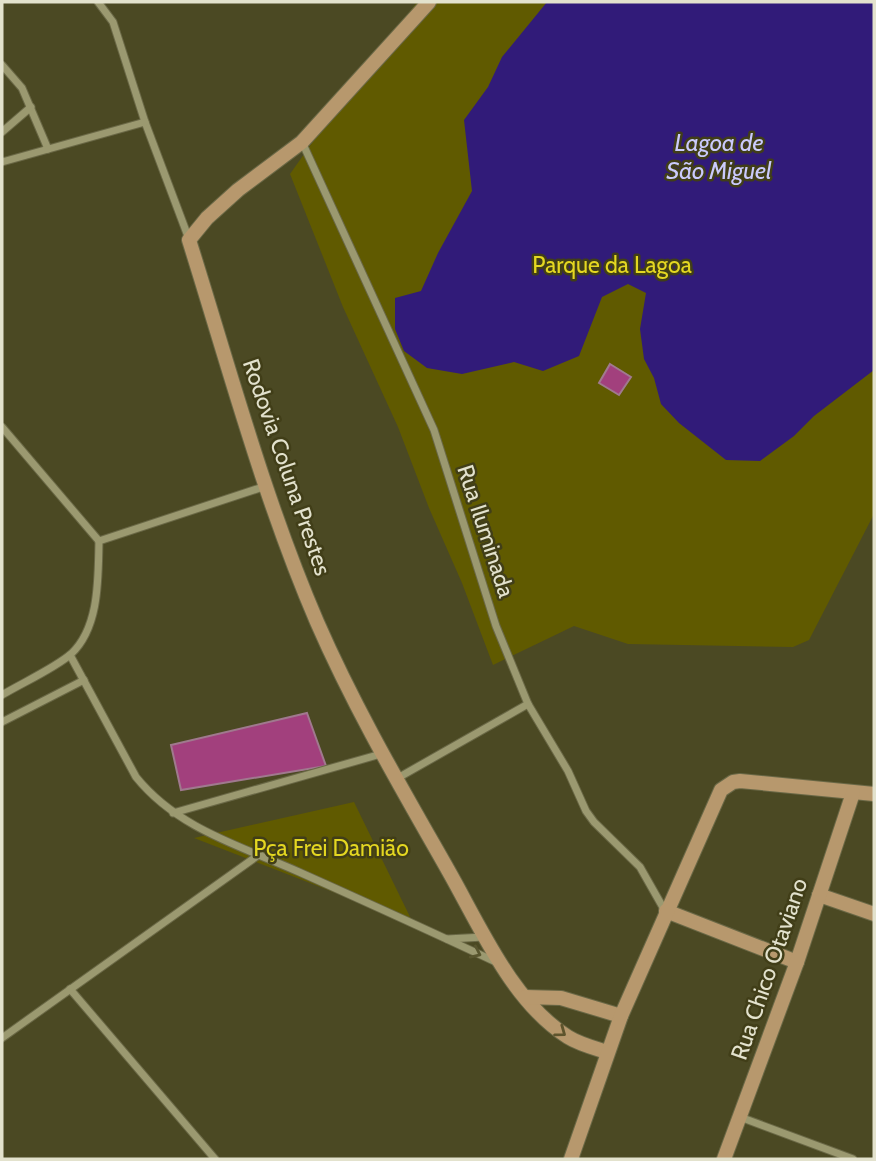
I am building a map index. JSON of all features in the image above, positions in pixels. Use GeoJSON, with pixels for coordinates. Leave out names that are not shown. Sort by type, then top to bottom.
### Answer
{"type":"FeatureCollection","features":[{"type":"Feature","properties":{"kind":"main road"},"geometry":{"type":"LineString","coordinates":[[189,240],[207,218],[238,190],[302,142],[429,2]]}},
{"type":"Feature","properties":{"kind":"main road","name":"Rodovia Coluna Prestes"},"geometry":{"type":"LineString","coordinates":[[189,240],[266,486],[316,619],[342,679],[380,754],[524,997],[535,1010],[570,1038],[607,1052]]}},
{"type":"Feature","properties":{"kind":"main road"},"geometry":{"type":"LineString","coordinates":[[571,1159],[621,1016],[721,790],[740,781],[874,794]]}},
{"type":"Feature","properties":{"kind":"main road","name":"Rua Chico Otaviano"},"geometry":{"type":"LineString","coordinates":[[724,1159],[797,962],[853,793]]}},
{"type":"Feature","properties":{"kind":"main road"},"geometry":{"type":"LineString","coordinates":[[819,895],[874,914]]}},
{"type":"Feature","properties":{"kind":"main road"},"geometry":{"type":"LineString","coordinates":[[666,911],[797,962]]}},
{"type":"Feature","properties":{"kind":"main road"},"geometry":{"type":"LineString","coordinates":[[524,997],[561,998],[621,1016]]}},
{"type":"Feature","properties":{"kind":"street"},"geometry":{"type":"LineString","coordinates":[[98,2],[113,22],[145,122],[189,240]]}},
{"type":"Feature","properties":{"kind":"street"},"geometry":{"type":"LineString","coordinates":[[2,65],[22,88],[48,149]]}},
{"type":"Feature","properties":{"kind":"street"},"geometry":{"type":"LineString","coordinates":[[2,132],[31,107]]}},
{"type":"Feature","properties":{"kind":"street"},"geometry":{"type":"LineString","coordinates":[[2,162],[145,122]]}},
{"type":"Feature","properties":{"kind":"street","name":"Rua Iluminada"},"geometry":{"type":"LineString","coordinates":[[302,142],[434,430],[496,626],[528,704],[568,771],[586,811],[640,867],[666,911]]}},
{"type":"Feature","properties":{"kind":"street"},"geometry":{"type":"LineString","coordinates":[[2,427],[99,541],[93,613],[83,640],[70,655],[2,695]]}},
{"type":"Feature","properties":{"kind":"street"},"geometry":{"type":"LineString","coordinates":[[99,541],[266,486]]}},
{"type":"Feature","properties":{"kind":"street"},"geometry":{"type":"LineString","coordinates":[[70,655],[136,777],[150,794],[173,813],[209,835],[260,855],[505,967]]}},
{"type":"Feature","properties":{"kind":"street"},"geometry":{"type":"LineString","coordinates":[[2,722],[84,680]]}},
{"type":"Feature","properties":{"kind":"street"},"geometry":{"type":"LineString","coordinates":[[396,779],[528,704]]}},
{"type":"Feature","properties":{"kind":"street"},"geometry":{"type":"LineString","coordinates":[[173,813],[380,754]]}},
{"type":"Feature","properties":{"kind":"street"},"geometry":{"type":"LineString","coordinates":[[2,1038],[260,855]]}},
{"type":"Feature","properties":{"kind":"street"},"geometry":{"type":"LineString","coordinates":[[447,939],[486,936]]}},
{"type":"Feature","properties":{"kind":"street"},"geometry":{"type":"LineString","coordinates":[[70,989],[215,1159]]}},
{"type":"Feature","properties":{"kind":"street"},"geometry":{"type":"LineString","coordinates":[[740,1117],[853,1159]]}},
{"type":"Feature","properties":{"kind":"green space","name":"Parque da Lagoa"},"geometry":{"type":"Polygon","coordinates":[[[417,2],[874,2],[874,514],[809,640],[793,647],[628,644],[574,626],[493,665],[398,427],[343,307],[290,174],[417,2]]]}},
{"type":"Feature","properties":{"kind":"green space","name":"Pça Frei Damião"},"geometry":{"type":"Polygon","coordinates":[[[354,802],[413,923],[194,838],[354,802]]]}},
{"type":"Feature","properties":{"kind":"water","name":"Lagoa de São Miguel"},"geometry":{"type":"Polygon","coordinates":[[[547,2],[874,2],[874,370],[760,461],[726,460],[679,423],[661,404],[654,378],[644,359],[640,329],[646,293],[628,284],[602,297],[579,356],[543,371],[514,362],[462,374],[427,368],[404,351],[395,329],[395,298],[421,291],[438,253],[472,191],[464,120],[488,87],[502,57],[547,2]]]}},
{"type":"Feature","properties":{"kind":"building"},"geometry":{"type":"Polygon","coordinates":[[[610,364],[631,377],[619,395],[599,383],[610,364]]]}},
{"type":"Feature","properties":{"kind":"building"},"geometry":{"type":"Polygon","coordinates":[[[307,713],[326,766],[181,790],[171,745],[307,713]]]}}]}
